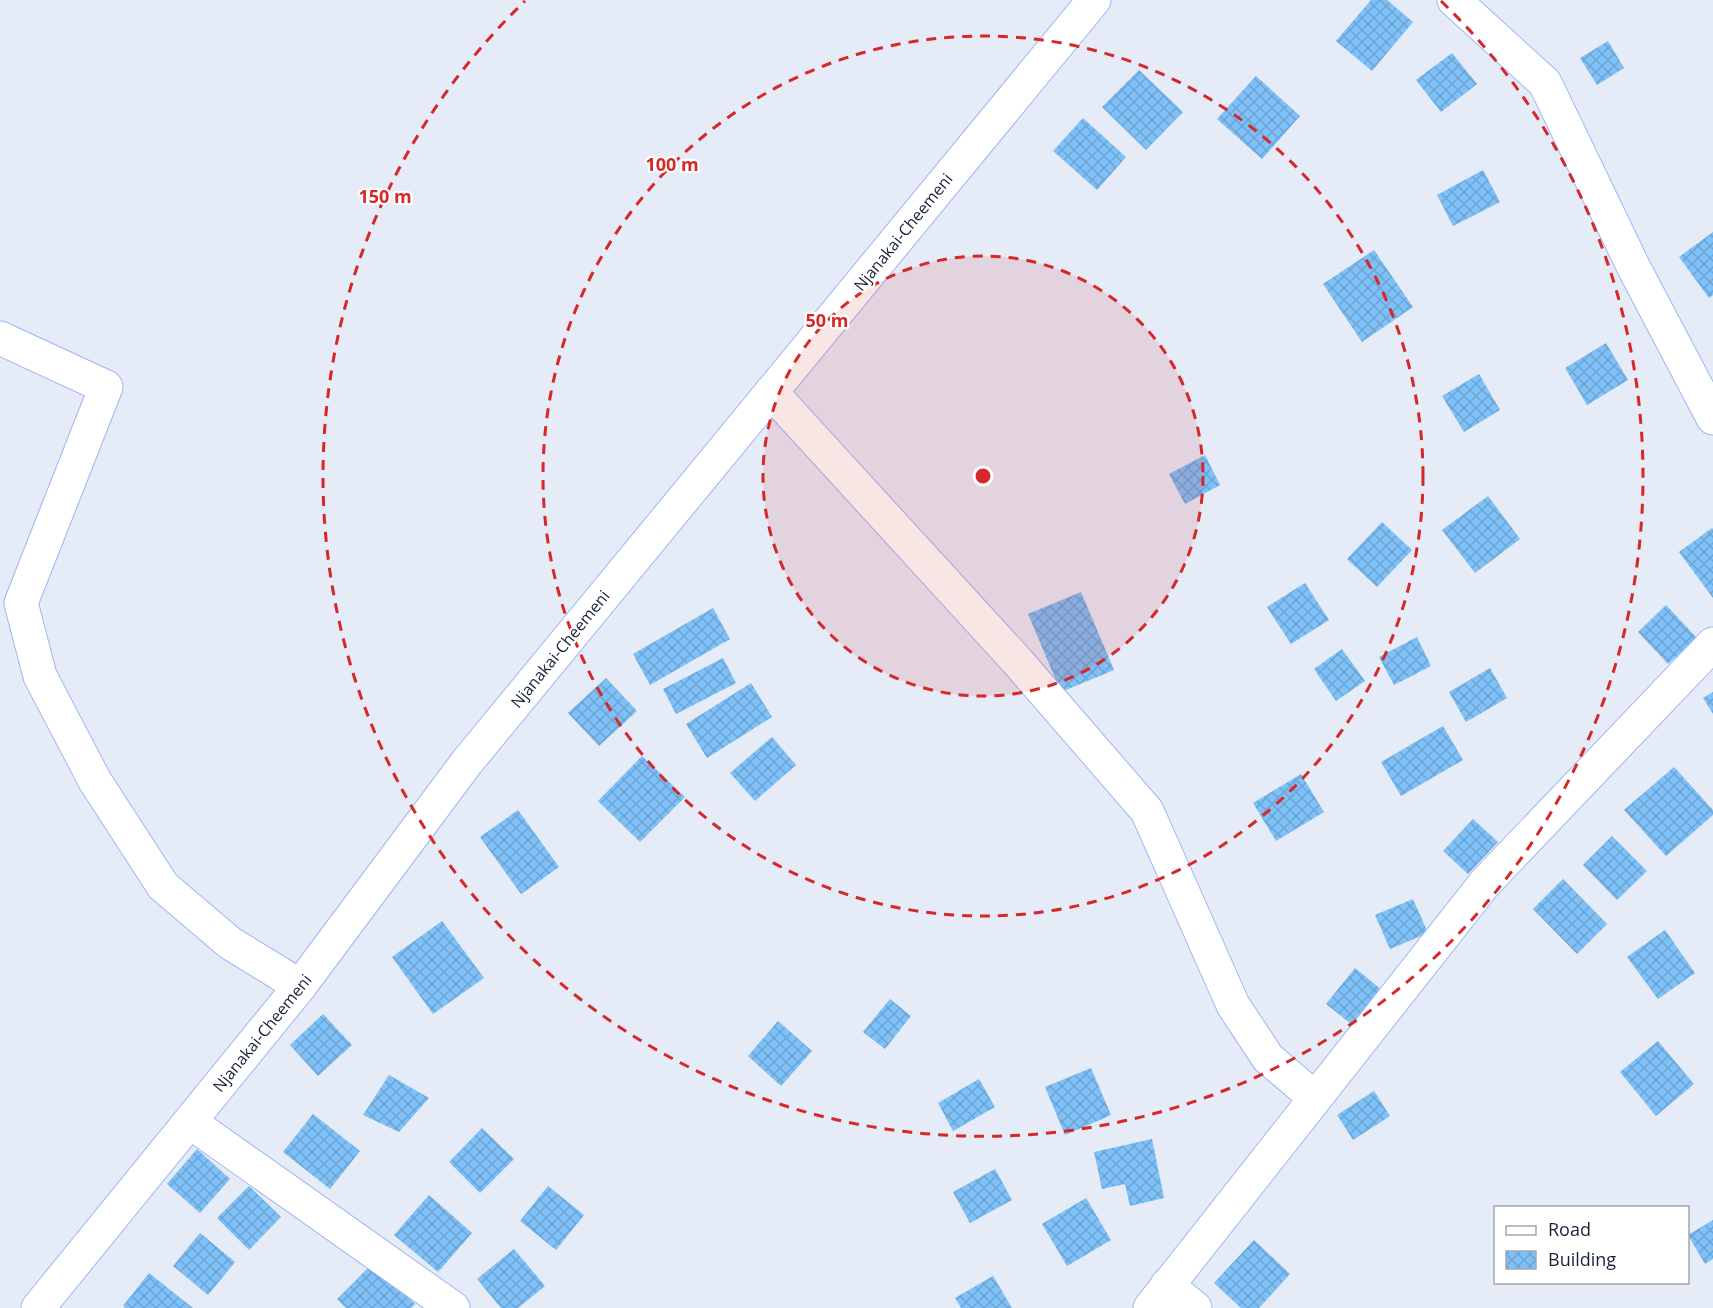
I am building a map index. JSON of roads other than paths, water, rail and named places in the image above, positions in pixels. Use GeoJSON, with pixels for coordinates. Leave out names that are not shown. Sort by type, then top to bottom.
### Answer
{"type":"FeatureCollection","features":[{"type":"Feature","properties":{"kind":"street","name":"Njanakai-Cheemeni"},"geometry":{"type":"LineString","coordinates":[[38,1308],[300,986],[467,762],[1094,0]]}},
{"type":"Feature","properties":{"kind":"street"},"geometry":{"type":"LineString","coordinates":[[1454,0],[1545,83],[1634,268],[1713,418]]}},
{"type":"Feature","properties":{"kind":"street"},"geometry":{"type":"LineString","coordinates":[[0,338],[106,387],[21,603],[40,676],[95,781],[163,886],[230,943],[300,986]]}},
{"type":"Feature","properties":{"kind":"street"},"geometry":{"type":"LineString","coordinates":[[771,392],[1018,662],[1147,811],[1233,1005],[1268,1058],[1316,1098]]}},
{"type":"Feature","properties":{"kind":"street"},"geometry":{"type":"LineString","coordinates":[[1195,1308],[1159,1297],[1485,883],[1713,644]]}},
{"type":"Feature","properties":{"kind":"street"},"geometry":{"type":"LineString","coordinates":[[190,1122],[453,1308]]}}]}
